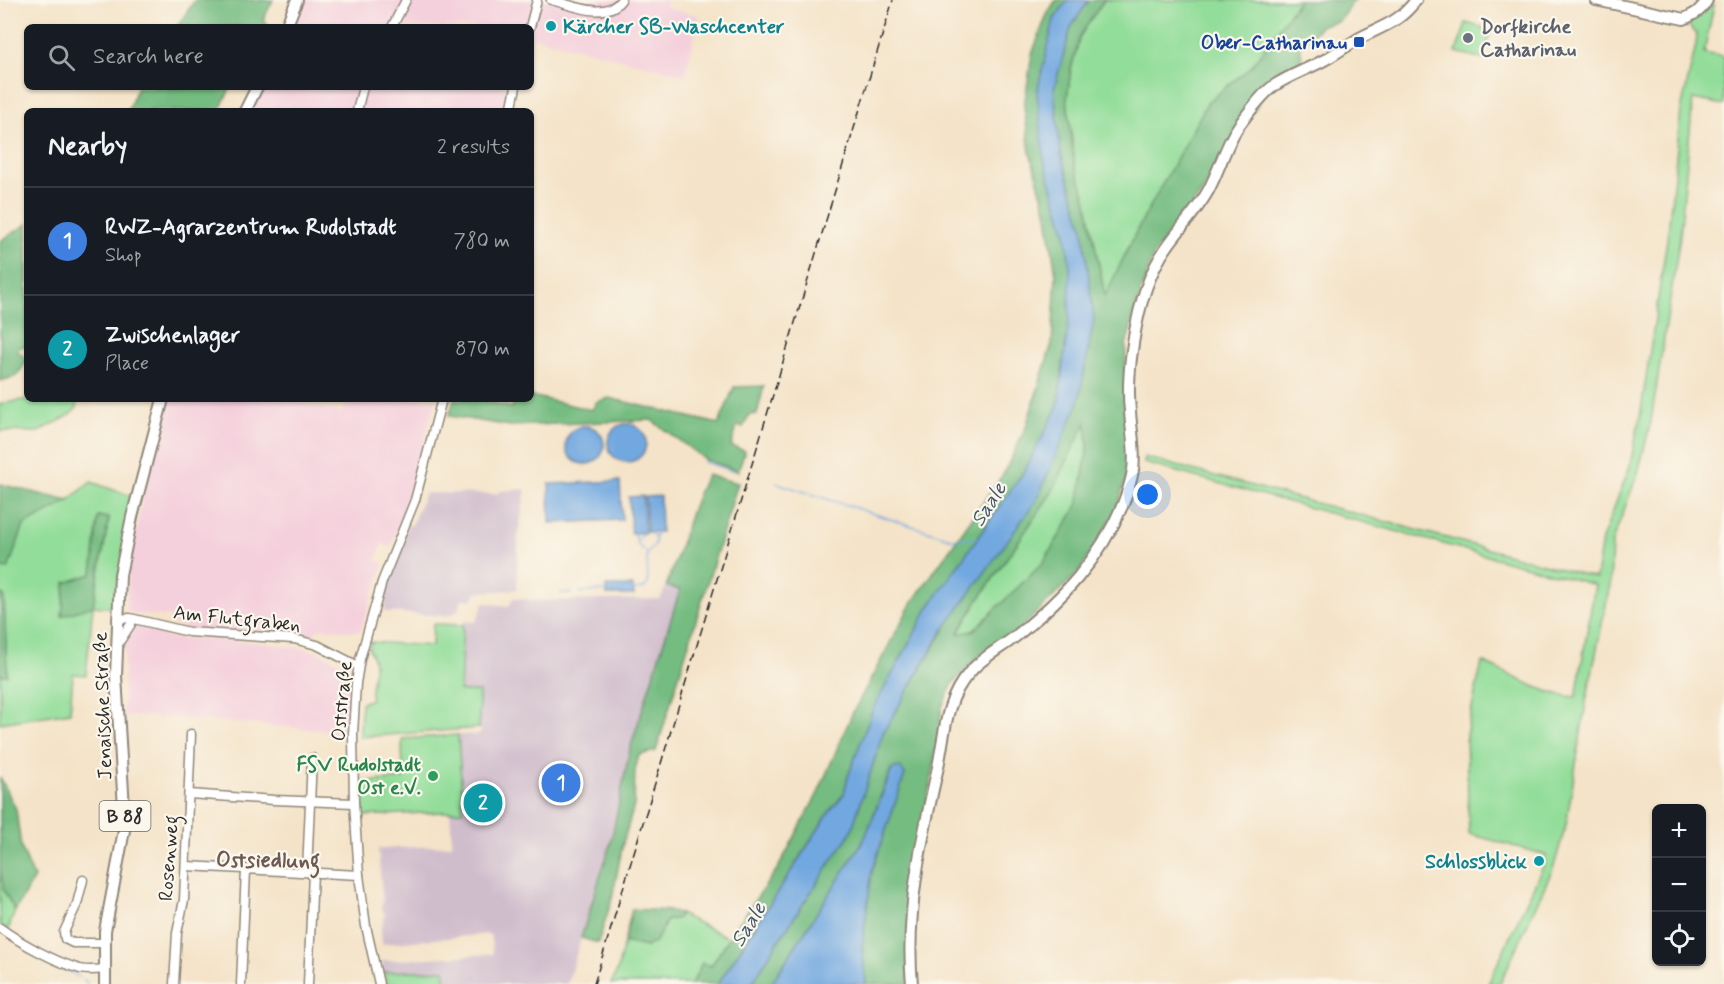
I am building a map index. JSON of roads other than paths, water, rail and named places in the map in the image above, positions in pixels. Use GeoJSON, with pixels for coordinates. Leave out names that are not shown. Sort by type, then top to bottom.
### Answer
{"type":"FeatureCollection","features":[{"type":"Feature","properties":{"kind":"main road"},"geometry":{"type":"LineString","coordinates":[[287,24],[297,0]]}},
{"type":"Feature","properties":{"kind":"main road"},"geometry":{"type":"LineString","coordinates":[[912,984],[912,932],[918,866],[948,711],[962,682],[979,662],[1026,628],[1081,575],[1109,535],[1123,503],[1133,471],[1129,392],[1131,357],[1144,297],[1150,278],[1162,254],[1192,217],[1205,196],[1237,128],[1255,104],[1275,86],[1358,39],[1396,21],[1416,0]]}},
{"type":"Feature","properties":{"kind":"main road"},"geometry":{"type":"LineString","coordinates":[[1596,0],[1684,19],[1696,14],[1707,0]]}},
{"type":"Feature","properties":{"kind":"main road"},"geometry":{"type":"LineString","coordinates":[[246,108],[256,90]]}},
{"type":"Feature","properties":{"kind":"main road","name":"Jenaische Straße"},"geometry":{"type":"LineString","coordinates":[[105,984],[104,944],[125,825],[116,646],[123,557],[162,402]]}},
{"type":"Feature","properties":{"kind":"street"},"geometry":{"type":"LineString","coordinates":[[394,24],[406,0]]}},
{"type":"Feature","properties":{"kind":"street"},"geometry":{"type":"LineString","coordinates":[[531,24],[537,0]]}},
{"type":"Feature","properties":{"kind":"street"},"geometry":{"type":"LineString","coordinates":[[551,0],[600,11],[614,9],[621,0]]}},
{"type":"Feature","properties":{"kind":"street"},"geometry":{"type":"LineString","coordinates":[[358,108],[362,90]]}},
{"type":"Feature","properties":{"kind":"street"},"geometry":{"type":"LineString","coordinates":[[512,108],[515,90]]}},
{"type":"Feature","properties":{"kind":"street","name":"Oststraße"},"geometry":{"type":"LineString","coordinates":[[380,984],[366,926],[359,875],[354,803],[353,722],[358,666],[382,582],[415,500],[441,402]]}},
{"type":"Feature","properties":{"kind":"street","name":"Am Flutgraben"},"geometry":{"type":"LineString","coordinates":[[117,619],[124,617],[189,632],[294,639],[317,645],[358,666]]}},
{"type":"Feature","properties":{"kind":"street"},"geometry":{"type":"LineString","coordinates":[[116,646],[131,624],[117,619]]}},
{"type":"Feature","properties":{"kind":"street","name":"Am Flutgraben"},"geometry":{"type":"LineString","coordinates":[[131,624],[144,621]]}},
{"type":"Feature","properties":{"kind":"street","name":"Rosenweg"},"geometry":{"type":"LineString","coordinates":[[174,984],[177,933],[184,900],[191,734]]}},
{"type":"Feature","properties":{"kind":"street"},"geometry":{"type":"LineString","coordinates":[[308,984],[312,758]]}},
{"type":"Feature","properties":{"kind":"street"},"geometry":{"type":"LineString","coordinates":[[189,794],[354,803]]}},
{"type":"Feature","properties":{"kind":"street"},"geometry":{"type":"LineString","coordinates":[[186,866],[359,875]]}},
{"type":"Feature","properties":{"kind":"street"},"geometry":{"type":"LineString","coordinates":[[241,984],[246,870]]}},
{"type":"Feature","properties":{"kind":"street"},"geometry":{"type":"LineString","coordinates":[[83,880],[77,904],[64,932],[64,939],[73,943],[104,944]]}},
{"type":"Feature","properties":{"kind":"street"},"geometry":{"type":"LineString","coordinates":[[0,928],[69,964],[82,969],[104,969]]}},
{"type":"Feature","properties":{"kind":"water"},"geometry":{"type":"Polygon","coordinates":[[[1068,0],[1089,0],[1071,27],[1054,89],[1061,154],[1083,228],[1094,320],[1078,404],[1036,501],[940,635],[883,733],[851,832],[752,984],[718,984],[830,811],[844,794],[873,709],[929,607],[1025,470],[1058,406],[1069,317],[1070,268],[1066,234],[1044,160],[1037,92],[1054,19],[1068,0]]]}},
{"type":"Feature","properties":{"kind":"water"},"geometry":{"type":"Polygon","coordinates":[[[627,424],[641,429],[646,443],[641,457],[627,462],[613,457],[608,443],[613,429],[627,424]]]}},
{"type":"Feature","properties":{"kind":"water"},"geometry":{"type":"Polygon","coordinates":[[[585,426],[599,431],[604,445],[599,459],[585,464],[571,459],[566,445],[571,431],[585,426]]]}},
{"type":"Feature","properties":{"kind":"water"},"geometry":{"type":"Polygon","coordinates":[[[620,481],[622,520],[550,523],[549,484],[620,481]]]}},
{"type":"Feature","properties":{"kind":"water"},"geometry":{"type":"Polygon","coordinates":[[[643,496],[645,533],[631,533],[629,497],[643,496]]]}},
{"type":"Feature","properties":{"kind":"water"},"geometry":{"type":"Polygon","coordinates":[[[660,496],[661,532],[647,532],[645,497],[660,496]]]}},
{"type":"Feature","properties":{"kind":"water"},"geometry":{"type":"Polygon","coordinates":[[[606,586],[633,586],[634,595],[607,595],[606,586]]]}},
{"type":"Feature","properties":{"kind":"water"},"geometry":{"type":"Polygon","coordinates":[[[900,767],[905,774],[872,871],[862,946],[866,984],[771,984],[864,840],[892,769],[900,767]]]}},
{"type":"Feature","properties":{"kind":"waterway"},"geometry":{"type":"LineString","coordinates":[[704,462],[733,471]]}},
{"type":"Feature","properties":{"kind":"waterway"},"geometry":{"type":"LineString","coordinates":[[777,483],[953,539],[977,538]]}},
{"type":"Feature","properties":{"kind":"waterway"},"geometry":{"type":"LineString","coordinates":[[648,553],[655,544],[651,532]]}},
{"type":"Feature","properties":{"kind":"waterway"},"geometry":{"type":"LineString","coordinates":[[655,538],[657,532]]}},
{"type":"Feature","properties":{"kind":"waterway"},"geometry":{"type":"LineString","coordinates":[[633,590],[643,589],[648,584],[647,553],[638,545],[634,533]]}},
{"type":"Feature","properties":{"kind":"waterway"},"geometry":{"type":"LineString","coordinates":[[639,539],[641,533]]}},
{"type":"Feature","properties":{"kind":"waterway"},"geometry":{"type":"LineString","coordinates":[[580,592],[606,591]]}},
{"type":"Feature","properties":{"kind":"waterway"},"geometry":{"type":"LineString","coordinates":[[560,593],[572,593]]}},
{"type":"Feature","properties":{"kind":"waterway"},"geometry":{"type":"LineString","coordinates":[[60,966],[79,977]]}},
{"type":"Feature","properties":{"kind":"waterway"},"geometry":{"type":"LineString","coordinates":[[83,979],[88,984]]}},
{"type":"Feature","properties":{"kind":"railway"},"geometry":{"type":"LineString","coordinates":[[594,984],[893,0]]}},
{"type":"Feature","properties":{"kind":"place","name":"Kärcher SB-Waschcenter"},"geometry":{"type":"Point","coordinates":[551,26]}},
{"type":"Feature","properties":{"kind":"place","name":"Dorfkirche Catharinau"},"geometry":{"type":"Point","coordinates":[1468,38]}},
{"type":"Feature","properties":{"kind":"place","name":"Ober-Catharinau"},"geometry":{"type":"Point","coordinates":[1359,42]}},
{"type":"Feature","properties":{"kind":"place","name":"FSV Rudolstadt Ost e.V."},"geometry":{"type":"Point","coordinates":[433,776]}},
{"type":"Feature","properties":{"kind":"place","name":"RWZ-Agrarzentrum Rudolstadt"},"geometry":{"type":"Point","coordinates":[561,783]}},
{"type":"Feature","properties":{"kind":"place","name":"Zwischenlager"},"geometry":{"type":"Point","coordinates":[483,803]}},
{"type":"Feature","properties":{"kind":"place","name":"Schlossblick"},"geometry":{"type":"Point","coordinates":[1539,861]}},
{"type":"Feature","properties":{"kind":"district","name":"Ostsiedlung"},"geometry":{"type":"Point","coordinates":[268,859]}},
{"type":"Feature","properties":{"kind":"water label","name":"Saale"},"geometry":{"type":"Point","coordinates":[988,504]}},
{"type":"Feature","properties":{"kind":"water label","name":"Saale"},"geometry":{"type":"Point","coordinates":[748,924]}}]}
